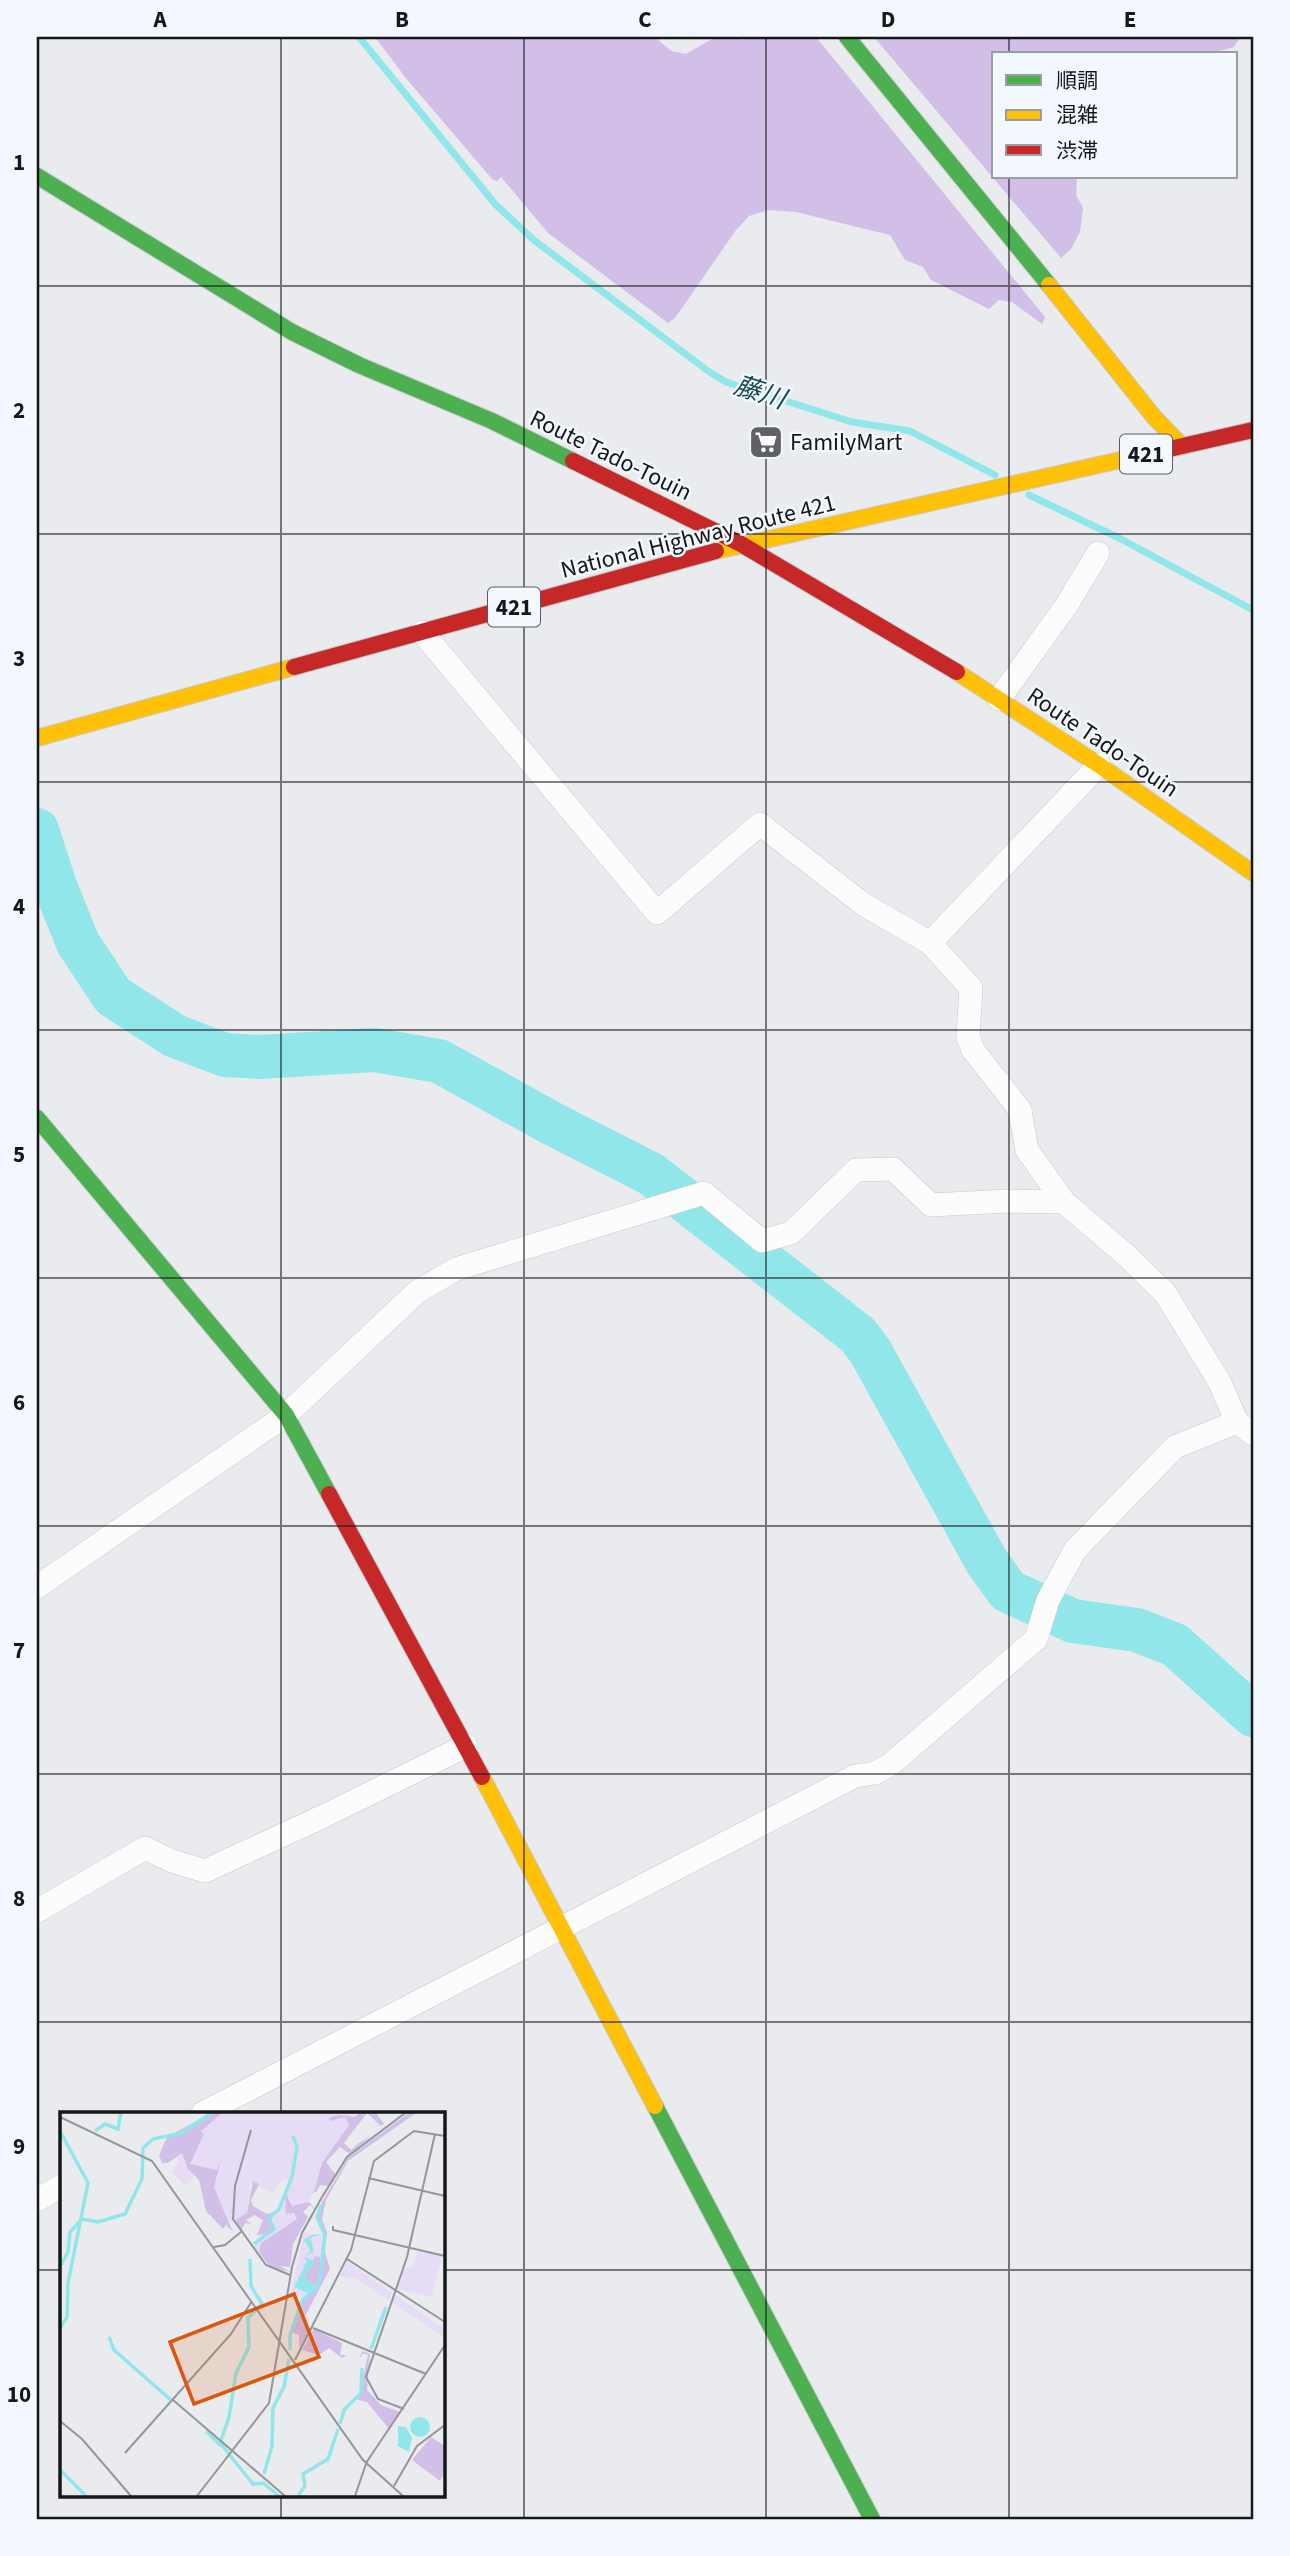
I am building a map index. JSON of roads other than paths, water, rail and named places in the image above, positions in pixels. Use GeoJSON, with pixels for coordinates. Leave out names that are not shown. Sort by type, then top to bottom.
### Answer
{"type":"FeatureCollection","features":[{"type":"Feature","properties":{"kind":"main road"},"geometry":{"type":"LineString","coordinates":[[847,37],[1154,417],[1182,446]]}},
{"type":"Feature","properties":{"kind":"main road","name":"Route Tado-Touin"},"geometry":{"type":"LineString","coordinates":[[37,176],[292,332],[359,365],[492,421],[741,544],[999,699],[1253,873]]}},
{"type":"Feature","properties":{"kind":"main road","name":"National Highway Route 421"},"geometry":{"type":"LineString","coordinates":[[37,738],[741,544],[1253,430]]}},
{"type":"Feature","properties":{"kind":"main road"},"geometry":{"type":"LineString","coordinates":[[37,1118],[286,1415],[466,1746],[872,2519]]}},
{"type":"Feature","properties":{"kind":"street"},"geometry":{"type":"LineString","coordinates":[[999,699],[1066,606],[1098,554]]}},
{"type":"Feature","properties":{"kind":"street"},"geometry":{"type":"LineString","coordinates":[[205,2112],[855,1776],[875,1773],[890,1765],[1036,1639],[1048,1600],[1075,1550],[1175,1447],[1245,1428],[1165,1293],[1064,1202],[1027,1150],[1020,1110],[973,1051],[968,1037],[971,988],[930,943],[863,904],[760,824],[657,913],[422,632]]}},
{"type":"Feature","properties":{"kind":"street"},"geometry":{"type":"LineString","coordinates":[[930,943],[1099,765]]}},
{"type":"Feature","properties":{"kind":"street"},"geometry":{"type":"LineString","coordinates":[[37,1587],[286,1415],[417,1292],[456,1269],[704,1193],[762,1241],[791,1233],[856,1170],[893,1169],[931,1205],[1007,1201],[1064,1202]]}},
{"type":"Feature","properties":{"kind":"street"},"geometry":{"type":"LineString","coordinates":[[37,1911],[145,1848],[172,1861],[205,1871],[466,1746]]}},
{"type":"Feature","properties":{"kind":"street"},"geometry":{"type":"LineString","coordinates":[[37,2200],[60,2187]]}},
{"type":"Feature","properties":{"kind":"waterway","name":"藤川"},"geometry":{"type":"LineString","coordinates":[[359,37],[495,204],[535,241],[708,371],[726,382],[852,422],[910,431],[995,475]]}},
{"type":"Feature","properties":{"kind":"waterway","name":"藤川"},"geometry":{"type":"LineString","coordinates":[[1029,495],[1119,538],[1253,610]]}},
{"type":"Feature","properties":{"kind":"waterway"},"geometry":{"type":"LineString","coordinates":[[37,830],[55,886],[78,943],[113,996],[175,1036],[225,1055],[260,1057],[374,1050],[439,1061],[651,1174],[858,1335],[870,1351],[987,1562],[1008,1591],[1073,1621],[1137,1630],[1175,1645],[1253,1715]]}},
{"type":"Feature","properties":{"kind":"place","name":"FamilyMart"},"geometry":{"type":"Point","coordinates":[766,442]}}]}
